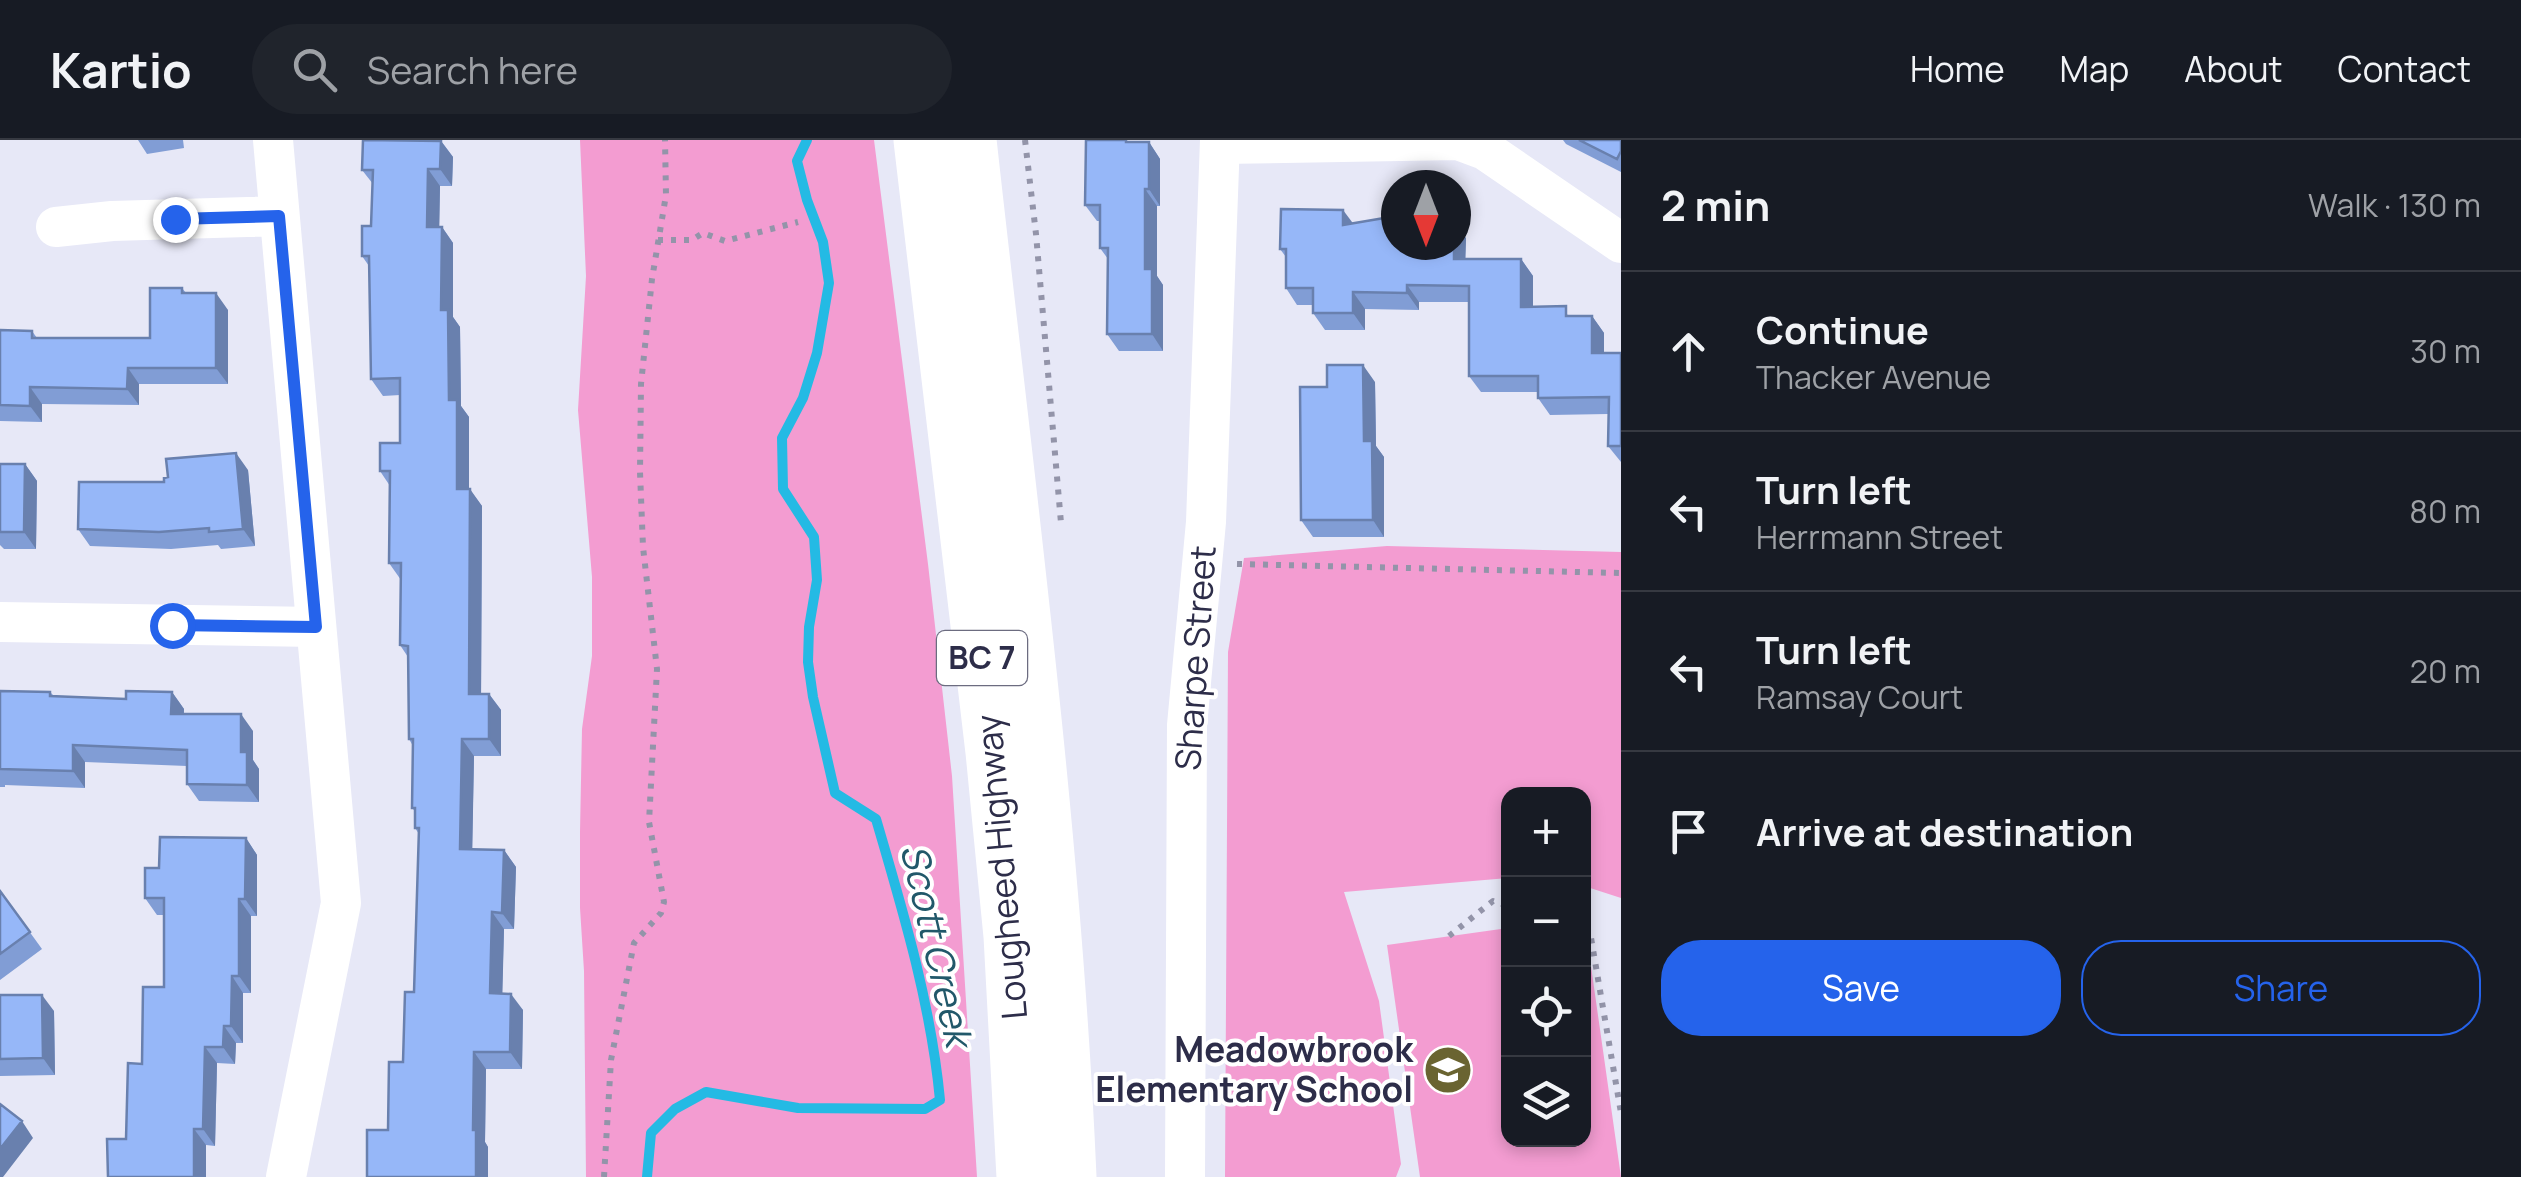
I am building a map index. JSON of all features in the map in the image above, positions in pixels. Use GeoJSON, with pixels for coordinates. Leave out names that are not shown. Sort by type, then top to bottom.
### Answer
{"type":"FeatureCollection","features":[{"type":"Feature","properties":{"kind":"main road","name":"Lougheed Highway"},"geometry":{"type":"LineString","coordinates":[[921,140],[993,752],[1011,936],[1024,1177]]}},
{"type":"Feature","properties":{"kind":"main road","name":"Lougheed Highway"},"geometry":{"type":"LineString","coordinates":[[970,140],[1048,864],[1069,1177]]}},
{"type":"Feature","properties":{"kind":"street"},"geometry":{"type":"LineString","coordinates":[[273,140],[341,904],[286,1177]]}},
{"type":"Feature","properties":{"kind":"street"},"geometry":{"type":"LineString","coordinates":[[1220,142],[1458,140],[1485,150],[1621,243]]}},
{"type":"Feature","properties":{"kind":"street","name":"Sharpe Street"},"geometry":{"type":"LineString","coordinates":[[1186,1177],[1187,724],[1206,522],[1220,142]]}},
{"type":"Feature","properties":{"kind":"street"},"geometry":{"type":"LineString","coordinates":[[56,227],[112,221],[279,216]]}},
{"type":"Feature","properties":{"kind":"street"},"geometry":{"type":"LineString","coordinates":[[0,622],[316,627]]}},
{"type":"Feature","properties":{"kind":"path"},"geometry":{"type":"LineString","coordinates":[[604,1177],[611,1060],[634,943],[661,913],[664,902],[649,822],[657,668],[642,547],[640,472],[641,384],[666,195],[665,140]]}},
{"type":"Feature","properties":{"kind":"path"},"geometry":{"type":"LineString","coordinates":[[658,240],[692,240],[703,233],[725,241],[798,222]]}},
{"type":"Feature","properties":{"kind":"path"},"geometry":{"type":"LineString","coordinates":[[1236,564],[1621,573]]}},
{"type":"Feature","properties":{"kind":"path"},"geometry":{"type":"LineString","coordinates":[[1448,936],[1492,901],[1501,904]]}},
{"type":"Feature","properties":{"kind":"path"},"geometry":{"type":"LineString","coordinates":[[1591,938],[1621,1113]]}},
{"type":"Feature","properties":{"kind":"shaded area"},"geometry":{"type":"Polygon","coordinates":[[[580,140],[874,140],[952,776],[977,1177],[586,1177],[580,832],[582,729],[592,656],[592,577],[578,410],[586,276],[580,140]]]}},
{"type":"Feature","properties":{"kind":"shaded area"},"geometry":{"type":"Polygon","coordinates":[[[1387,546],[1621,552],[1621,898],[1591,888],[1591,787],[1501,787],[1501,879],[1344,892],[1379,1001],[1401,1164],[1396,1177],[1225,1177],[1228,652],[1244,558],[1387,546]]]}},
{"type":"Feature","properties":{"kind":"shaded area"},"geometry":{"type":"Polygon","coordinates":[[[1501,929],[1501,1147],[1591,1147],[1591,966],[1621,1177],[1420,1177],[1387,945],[1501,929]]]}},
{"type":"Feature","properties":{"kind":"building"},"geometry":{"type":"Polygon","coordinates":[[[363,140],[441,141],[440,169],[428,169],[427,227],[442,227],[441,310],[448,310],[449,400],[457,400],[457,489],[470,489],[469,694],[489,694],[489,739],[462,739],[460,849],[504,850],[502,913],[492,912],[490,993],[511,994],[510,1052],[474,1052],[476,1177],[367,1177],[367,1130],[388,1130],[389,1062],[403,1062],[405,992],[414,992],[419,828],[415,828],[412,808],[408,646],[400,645],[401,563],[389,563],[390,471],[380,471],[380,443],[400,443],[400,378],[371,379],[369,256],[362,256],[362,226],[371,226],[373,170],[362,170],[363,140]]]}},
{"type":"Feature","properties":{"kind":"building"},"geometry":{"type":"Polygon","coordinates":[[[1086,140],[1149,142],[1145,269],[1152,269],[1152,334],[1107,334],[1108,248],[1100,248],[1100,205],[1085,205],[1086,140]]]}},
{"type":"Feature","properties":{"kind":"building"},"geometry":{"type":"Polygon","coordinates":[[[1579,140],[1621,140],[1621,151],[1617,159],[1579,140]]]}},
{"type":"Feature","properties":{"kind":"building"},"geometry":{"type":"Polygon","coordinates":[[[1281,209],[1343,210],[1343,225],[1381,219],[1381,260],[1521,259],[1521,307],[1566,306],[1566,316],[1592,316],[1592,353],[1621,353],[1621,446],[1608,446],[1609,397],[1538,398],[1538,376],[1469,376],[1469,286],[1407,285],[1407,293],[1353,292],[1353,313],[1313,313],[1313,288],[1286,288],[1286,249],[1280,249],[1281,209]]]}},
{"type":"Feature","properties":{"kind":"building"},"geometry":{"type":"Polygon","coordinates":[[[150,288],[216,293],[216,368],[128,368],[127,389],[30,387],[30,406],[0,405],[0,330],[32,331],[32,338],[150,338],[150,288]]]}},
{"type":"Feature","properties":{"kind":"building"},"geometry":{"type":"Polygon","coordinates":[[[1327,365],[1363,365],[1364,441],[1372,441],[1373,520],[1301,520],[1300,387],[1327,387],[1327,365]]]}},
{"type":"Feature","properties":{"kind":"building"},"geometry":{"type":"Polygon","coordinates":[[[236,453],[243,529],[78,529],[79,482],[164,482],[168,477],[166,459],[236,453]]]}},
{"type":"Feature","properties":{"kind":"building"},"geometry":{"type":"Polygon","coordinates":[[[0,464],[25,464],[24,532],[0,532],[0,464]]]}},
{"type":"Feature","properties":{"kind":"building"},"geometry":{"type":"Polygon","coordinates":[[[0,691],[126,699],[126,691],[172,692],[171,714],[241,714],[241,752],[247,752],[247,785],[187,784],[187,750],[73,745],[73,771],[0,769],[0,691]]]}},
{"type":"Feature","properties":{"kind":"building"},"geometry":{"type":"Polygon","coordinates":[[[160,837],[246,838],[245,899],[239,899],[239,976],[232,976],[231,1026],[224,1026],[223,1047],[205,1047],[203,1129],[194,1129],[194,1177],[108,1177],[107,1139],[126,1139],[128,1063],[142,1064],[143,987],[164,987],[164,898],[145,898],[145,868],[159,868],[160,837]]]}},
{"type":"Feature","properties":{"kind":"building"},"geometry":{"type":"Polygon","coordinates":[[[0,891],[30,932],[0,954],[0,891]]]}},
{"type":"Feature","properties":{"kind":"building"},"geometry":{"type":"Polygon","coordinates":[[[0,995],[42,995],[43,1058],[0,1059],[0,995]]]}},
{"type":"Feature","properties":{"kind":"building"},"geometry":{"type":"Polygon","coordinates":[[[0,1104],[22,1121],[0,1149],[0,1104]]]}},
{"type":"Feature","properties":{"kind":"waterway","name":"Scott Creek"},"geometry":{"type":"LineString","coordinates":[[647,1177],[651,1133],[675,1109],[706,1092],[798,1108],[925,1109],[940,1100],[923,993],[876,819],[835,793],[808,662],[817,580],[814,537],[783,489],[782,438],[803,398],[817,353],[829,283],[823,242],[797,161],[807,140]]}},
{"type":"Feature","properties":{"kind":"place","name":"Meadowbrook Elementary School"},"geometry":{"type":"Point","coordinates":[1448,1070]}},
{"type":"Feature","properties":{"kind":"route"},"geometry":{"type":"LineString","coordinates":[[172,625],[316,627],[279,216],[175,219]]}}]}
